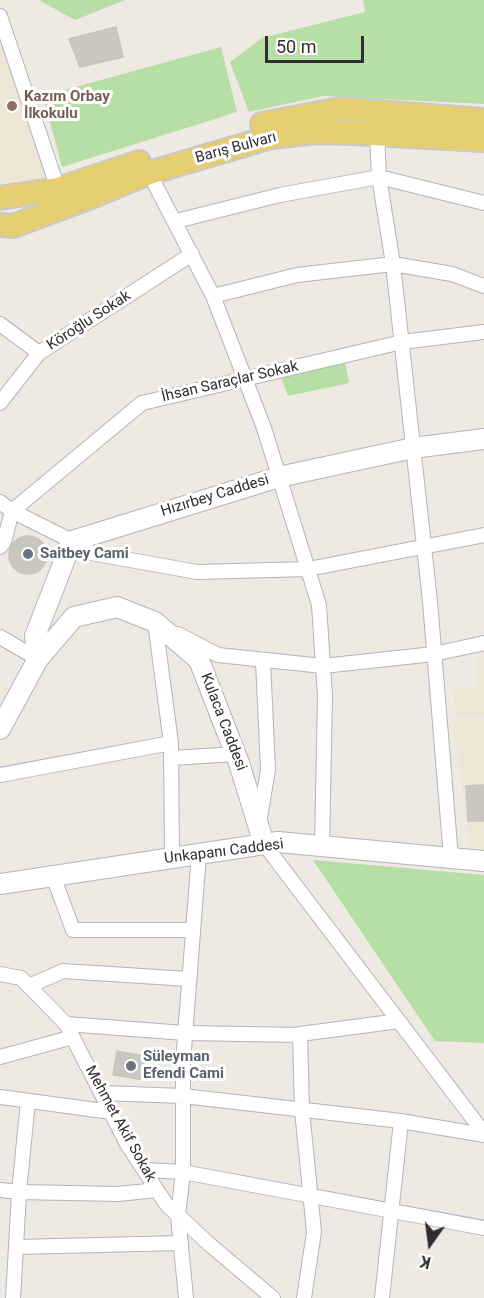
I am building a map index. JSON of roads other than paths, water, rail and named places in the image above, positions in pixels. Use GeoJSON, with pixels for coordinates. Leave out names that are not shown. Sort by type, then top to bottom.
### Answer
{"type":"FeatureCollection","features":[{"type":"Feature","properties":{"kind":"main road","name":"Barış Bulvarı"},"geometry":{"type":"LineString","coordinates":[[0,198],[58,189],[257,125],[340,110],[484,120]]}},
{"type":"Feature","properties":{"kind":"main road","name":"Barış Bulvarı"},"geometry":{"type":"LineString","coordinates":[[4,228],[91,197],[149,173],[271,137],[316,132],[377,133],[484,140]]}},
{"type":"Feature","properties":{"kind":"main road","name":"Hızırbey Caddesi"},"geometry":{"type":"LineString","coordinates":[[72,541],[279,477],[413,448],[484,439]]}},
{"type":"Feature","properties":{"kind":"main road"},"geometry":{"type":"LineString","coordinates":[[38,659],[35,636],[72,541]]}},
{"type":"Feature","properties":{"kind":"main road","name":"Kulaca Caddesi"},"geometry":{"type":"LineString","coordinates":[[0,729],[38,659],[74,617],[117,607],[155,622],[199,660],[236,754],[264,844]]}},
{"type":"Feature","properties":{"kind":"main road","name":"Unkapanı Caddesi"},"geometry":{"type":"LineString","coordinates":[[0,884],[278,842],[484,861]]}},
{"type":"Feature","properties":{"kind":"street"},"geometry":{"type":"LineString","coordinates":[[0,16],[58,189]]}},
{"type":"Feature","properties":{"kind":"street"},"geometry":{"type":"LineString","coordinates":[[377,133],[379,177],[393,264],[424,545],[451,858]]}},
{"type":"Feature","properties":{"kind":"street"},"geometry":{"type":"LineString","coordinates":[[149,173],[213,296],[264,428],[319,605],[325,696],[322,846]]}},
{"type":"Feature","properties":{"kind":"street"},"geometry":{"type":"LineString","coordinates":[[176,222],[280,195],[379,177],[484,203]]}},
{"type":"Feature","properties":{"kind":"street","name":"Köroğlu Sokak"},"geometry":{"type":"LineString","coordinates":[[0,403],[39,353],[192,254]]}},
{"type":"Feature","properties":{"kind":"street"},"geometry":{"type":"LineString","coordinates":[[213,296],[297,275],[393,264],[452,274],[484,286]]}},
{"type":"Feature","properties":{"kind":"street"},"geometry":{"type":"LineString","coordinates":[[0,324],[39,353]]}},
{"type":"Feature","properties":{"kind":"street","name":"İhsan Saraçlar Sokak"},"geometry":{"type":"LineString","coordinates":[[12,511],[142,402],[402,342],[484,332]]}},
{"type":"Feature","properties":{"kind":"street"},"geometry":{"type":"LineString","coordinates":[[0,502],[12,511],[91,553],[197,572],[308,569],[484,535]]}},
{"type":"Feature","properties":{"kind":"street"},"geometry":{"type":"LineString","coordinates":[[0,547],[4,542],[12,511]]}},
{"type":"Feature","properties":{"kind":"street"},"geometry":{"type":"LineString","coordinates":[[155,622],[218,655],[323,666],[434,654],[484,643]]}},
{"type":"Feature","properties":{"kind":"street"},"geometry":{"type":"LineString","coordinates":[[155,622],[171,743],[172,858]]}},
{"type":"Feature","properties":{"kind":"street"},"geometry":{"type":"LineString","coordinates":[[0,637],[38,659]]}},
{"type":"Feature","properties":{"kind":"street"},"geometry":{"type":"LineString","coordinates":[[258,825],[268,770],[263,660]]}},
{"type":"Feature","properties":{"kind":"street"},"geometry":{"type":"LineString","coordinates":[[0,775],[171,743]]}},
{"type":"Feature","properties":{"kind":"street"},"geometry":{"type":"LineString","coordinates":[[171,758],[236,754]]}},
{"type":"Feature","properties":{"kind":"street"},"geometry":{"type":"LineString","coordinates":[[264,844],[484,1134]]}},
{"type":"Feature","properties":{"kind":"street"},"geometry":{"type":"LineString","coordinates":[[186,1298],[178,1216],[183,1172],[185,1033],[199,854]]}},
{"type":"Feature","properties":{"kind":"street"},"geometry":{"type":"LineString","coordinates":[[53,876],[73,930],[193,930]]}},
{"type":"Feature","properties":{"kind":"street"},"geometry":{"type":"LineString","coordinates":[[29,986],[63,971],[189,980]]}},
{"type":"Feature","properties":{"kind":"street","name":"Mehmet Akif Sokak"},"geometry":{"type":"LineString","coordinates":[[0,974],[21,978],[66,1024],[127,1143],[166,1203],[273,1298]]}},
{"type":"Feature","properties":{"kind":"street"},"geometry":{"type":"LineString","coordinates":[[66,1024],[185,1033],[301,1035],[399,1020]]}},
{"type":"Feature","properties":{"kind":"street"},"geometry":{"type":"LineString","coordinates":[[301,1035],[302,1110],[314,1232],[304,1298]]}},
{"type":"Feature","properties":{"kind":"street"},"geometry":{"type":"LineString","coordinates":[[0,1057],[73,1037]]}},
{"type":"Feature","properties":{"kind":"street"},"geometry":{"type":"LineString","coordinates":[[102,1093],[183,1096],[401,1121],[484,1134]]}},
{"type":"Feature","properties":{"kind":"street"},"geometry":{"type":"LineString","coordinates":[[0,1097],[111,1112]]}},
{"type":"Feature","properties":{"kind":"street"},"geometry":{"type":"LineString","coordinates":[[13,1298],[19,1192],[28,1101]]}},
{"type":"Feature","properties":{"kind":"street"},"geometry":{"type":"LineString","coordinates":[[382,1298],[401,1121]]}},
{"type":"Feature","properties":{"kind":"street"},"geometry":{"type":"LineString","coordinates":[[144,1170],[183,1172],[484,1228]]}},
{"type":"Feature","properties":{"kind":"street"},"geometry":{"type":"LineString","coordinates":[[0,1190],[118,1194],[157,1190]]}},
{"type":"Feature","properties":{"kind":"street"},"geometry":{"type":"LineString","coordinates":[[16,1247],[181,1243]]}},
{"type":"Feature","properties":{"kind":"place","name":"Kazım Orbay İlkokulu"},"geometry":{"type":"Point","coordinates":[12,106]}},
{"type":"Feature","properties":{"kind":"place","name":"Saitbey Cami"},"geometry":{"type":"Point","coordinates":[28,554]}},
{"type":"Feature","properties":{"kind":"place","name":"Süleyman Efendi Cami"},"geometry":{"type":"Point","coordinates":[131,1066]}}]}
